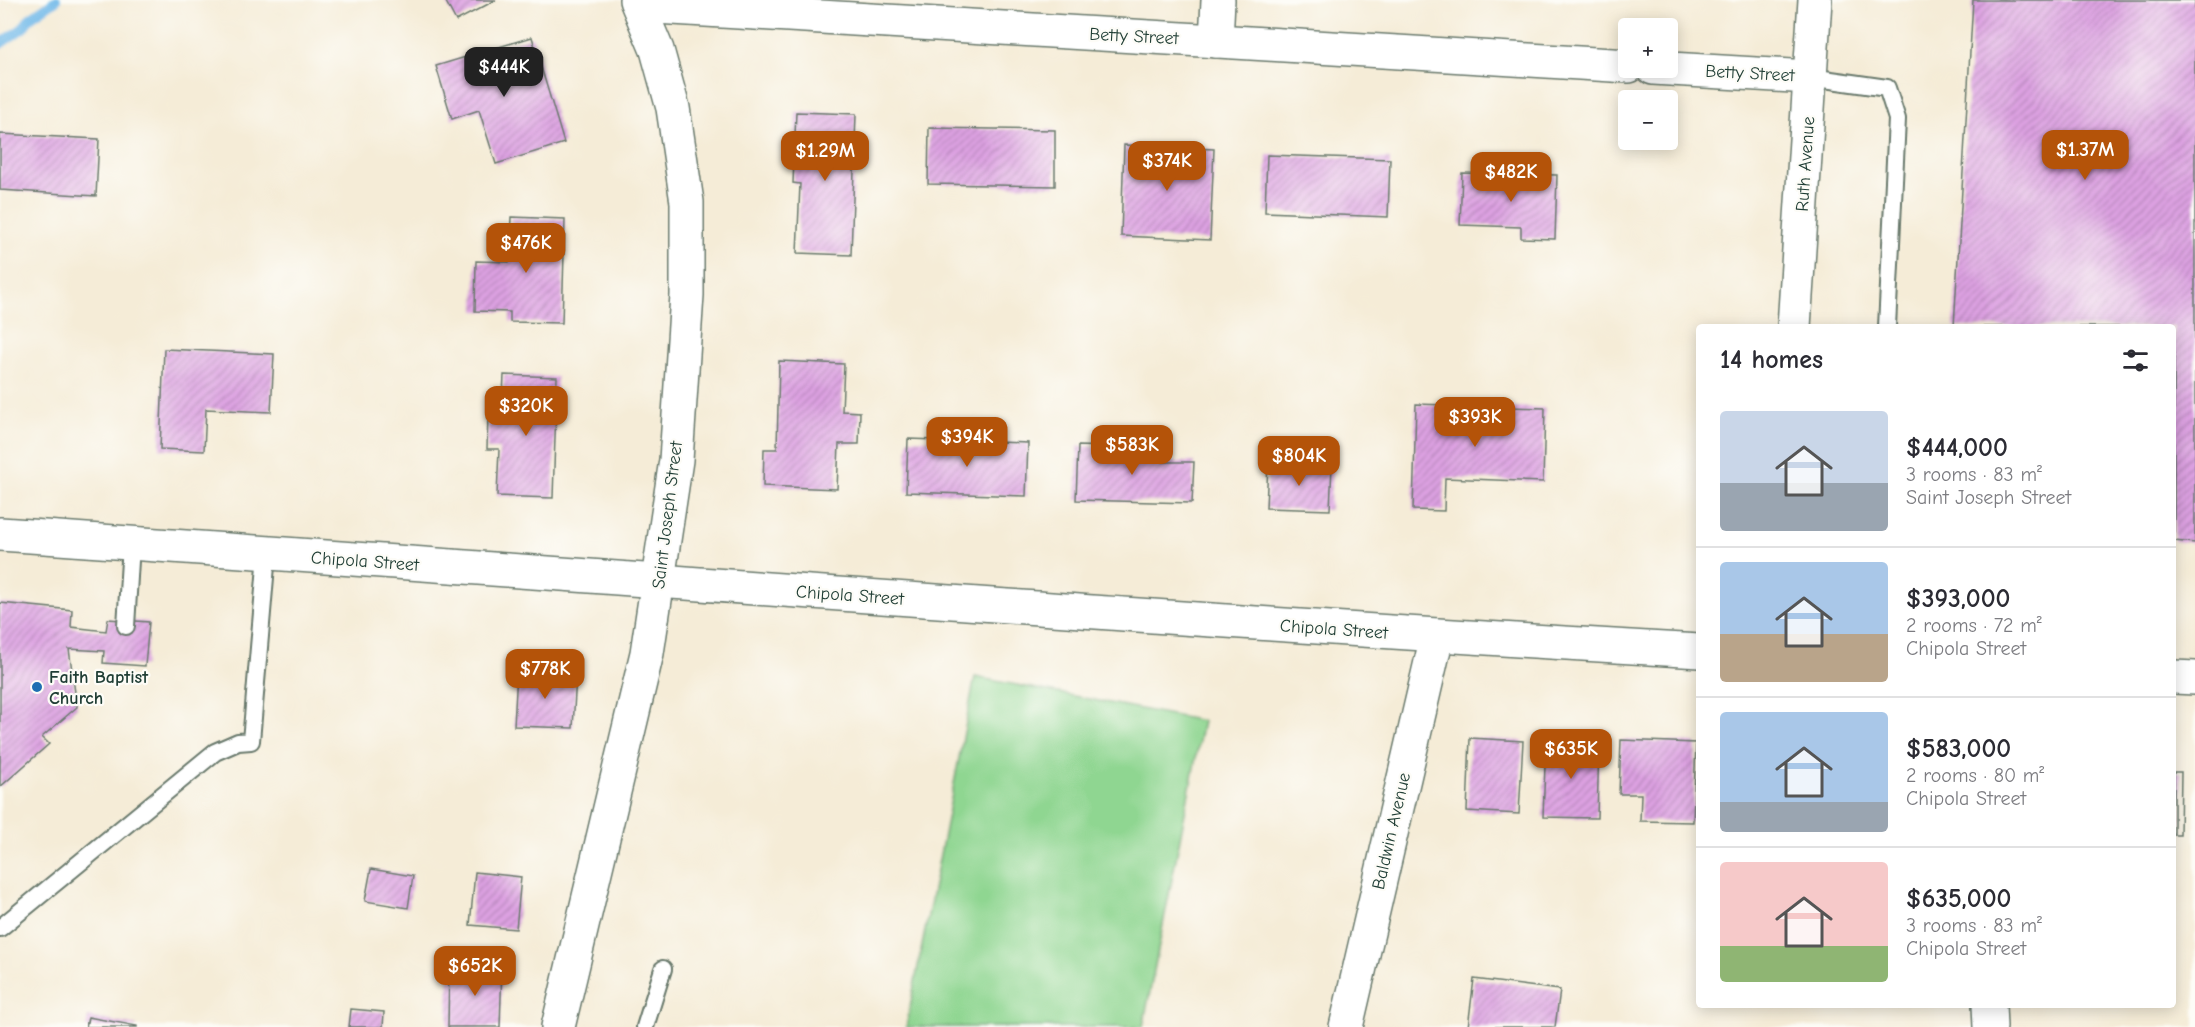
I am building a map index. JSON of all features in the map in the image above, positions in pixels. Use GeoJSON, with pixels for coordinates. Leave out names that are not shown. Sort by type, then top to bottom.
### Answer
{"type":"FeatureCollection","features":[{"type":"Feature","properties":{"kind":"street"},"geometry":{"type":"LineString","coordinates":[[1216,41],[1218,0]]}},
{"type":"Feature","properties":{"kind":"street","name":"Ruth Avenue"},"geometry":{"type":"LineString","coordinates":[[1794,324],[1815,0]]}},
{"type":"Feature","properties":{"kind":"street","name":"Betty Street"},"geometry":{"type":"LineString","coordinates":[[638,3],[1618,65]]}},
{"type":"Feature","properties":{"kind":"street","name":"Saint Joseph Street"},"geometry":{"type":"LineString","coordinates":[[558,1027],[647,653],[676,460],[687,295],[687,202],[673,108],[657,50],[638,3]]}},
{"type":"Feature","properties":{"kind":"street","name":"Betty Street"},"geometry":{"type":"LineString","coordinates":[[1678,69],[1810,77]]}},
{"type":"Feature","properties":{"kind":"street","name":"Chipola Street"},"geometry":{"type":"LineString","coordinates":[[0,534],[1437,636],[1696,651]]}},
{"type":"Feature","properties":{"kind":"street","name":"Baldwin Avenue"},"geometry":{"type":"LineString","coordinates":[[1346,1027],[1437,636]]}},
{"type":"Feature","properties":{"kind":"street"},"geometry":{"type":"LineString","coordinates":[[2176,677],[2195,678]]}},
{"type":"Feature","properties":{"kind":"street"},"geometry":{"type":"LineString","coordinates":[[1989,1008],[1990,1027]]}},
{"type":"Feature","properties":{"kind":"lane"},"geometry":{"type":"LineString","coordinates":[[1810,77],[1887,88],[1897,119],[1887,324]]}},
{"type":"Feature","properties":{"kind":"lane"},"geometry":{"type":"LineString","coordinates":[[126,626],[131,544]]}},
{"type":"Feature","properties":{"kind":"lane"},"geometry":{"type":"LineString","coordinates":[[0,928],[215,752],[238,742],[251,741],[267,554]]}},
{"type":"Feature","properties":{"kind":"lane"},"geometry":{"type":"LineString","coordinates":[[645,1027],[663,969]]}},
{"type":"Feature","properties":{"kind":"green space"},"geometry":{"type":"Polygon","coordinates":[[[975,677],[1203,721],[1143,1027],[906,1027],[975,677]]]}},
{"type":"Feature","properties":{"kind":"building"},"geometry":{"type":"Polygon","coordinates":[[[445,0],[496,0],[456,21],[445,0]]]}},
{"type":"Feature","properties":{"kind":"building"},"geometry":{"type":"Polygon","coordinates":[[[1973,0],[2195,0],[2195,543],[2176,541],[2176,324],[1954,324],[1973,0]]]}},
{"type":"Feature","properties":{"kind":"building"},"geometry":{"type":"Polygon","coordinates":[[[532,37],[564,143],[496,164],[479,110],[452,119],[436,66],[532,37]]]}},
{"type":"Feature","properties":{"kind":"building"},"geometry":{"type":"Polygon","coordinates":[[[796,112],[856,114],[851,255],[797,253],[800,184],[793,183],[796,112]]]}},
{"type":"Feature","properties":{"kind":"building"},"geometry":{"type":"Polygon","coordinates":[[[929,128],[1055,130],[1055,186],[928,184],[929,128]]]}},
{"type":"Feature","properties":{"kind":"building"},"geometry":{"type":"Polygon","coordinates":[[[0,134],[99,139],[96,196],[0,190],[0,134]]]}},
{"type":"Feature","properties":{"kind":"building"},"geometry":{"type":"Polygon","coordinates":[[[1124,145],[1214,149],[1210,240],[1121,236],[1124,145]]]}},
{"type":"Feature","properties":{"kind":"building"},"geometry":{"type":"Polygon","coordinates":[[[1267,155],[1390,159],[1388,217],[1265,212],[1267,155]]]}},
{"type":"Feature","properties":{"kind":"building"},"geometry":{"type":"Polygon","coordinates":[[[1462,173],[1557,175],[1555,239],[1521,238],[1521,227],[1460,225],[1462,173]]]}},
{"type":"Feature","properties":{"kind":"building"},"geometry":{"type":"Polygon","coordinates":[[[511,217],[565,219],[562,323],[510,322],[510,312],[475,311],[476,261],[509,262],[511,217]]]}},
{"type":"Feature","properties":{"kind":"building"},"geometry":{"type":"Polygon","coordinates":[[[164,349],[274,354],[271,412],[206,409],[204,451],[160,449],[164,349]]]}},
{"type":"Feature","properties":{"kind":"building"},"geometry":{"type":"Polygon","coordinates":[[[779,361],[844,364],[842,411],[860,412],[859,444],[839,444],[837,489],[763,486],[764,449],[777,449],[779,361]]]}},
{"type":"Feature","properties":{"kind":"building"},"geometry":{"type":"Polygon","coordinates":[[[504,375],[557,377],[553,498],[497,496],[499,449],[487,449],[488,414],[502,415],[504,375]]]}},
{"type":"Feature","properties":{"kind":"building"},"geometry":{"type":"Polygon","coordinates":[[[1416,404],[1545,408],[1543,482],[1445,478],[1444,511],[1413,510],[1416,404]]]}},
{"type":"Feature","properties":{"kind":"building"},"geometry":{"type":"Polygon","coordinates":[[[908,439],[1028,443],[1026,496],[906,492],[908,439]]]}},
{"type":"Feature","properties":{"kind":"building"},"geometry":{"type":"Polygon","coordinates":[[[1078,446],[1163,449],[1163,462],[1194,462],[1192,503],[1076,500],[1078,446]]]}},
{"type":"Feature","properties":{"kind":"building"},"geometry":{"type":"Polygon","coordinates":[[[1268,463],[1332,465],[1330,510],[1266,508],[1268,463]]]}},
{"type":"Feature","properties":{"kind":"building","name":"Faith Baptist Church"},"geometry":{"type":"Polygon","coordinates":[[[0,603],[72,610],[71,627],[106,631],[108,619],[149,622],[145,666],[103,663],[104,651],[69,649],[77,707],[42,737],[49,744],[0,787],[0,603]]]}},
{"type":"Feature","properties":{"kind":"building"},"geometry":{"type":"Polygon","coordinates":[[[517,672],[576,675],[573,728],[514,726],[517,672]]]}},
{"type":"Feature","properties":{"kind":"building"},"geometry":{"type":"Polygon","coordinates":[[[1470,738],[1523,741],[1519,814],[1467,811],[1470,738]]]}},
{"type":"Feature","properties":{"kind":"building"},"geometry":{"type":"Polygon","coordinates":[[[1546,740],[1599,743],[1597,818],[1543,817],[1546,740]]]}},
{"type":"Feature","properties":{"kind":"building"},"geometry":{"type":"Polygon","coordinates":[[[1621,740],[1696,743],[1693,822],[1640,821],[1641,794],[1619,794],[1621,740]]]}},
{"type":"Feature","properties":{"kind":"building"},"geometry":{"type":"Polygon","coordinates":[[[2176,772],[2181,772],[2180,835],[2176,835],[2176,772]]]}},
{"type":"Feature","properties":{"kind":"building"},"geometry":{"type":"Polygon","coordinates":[[[371,869],[413,876],[408,908],[365,901],[371,869]]]}},
{"type":"Feature","properties":{"kind":"building"},"geometry":{"type":"Polygon","coordinates":[[[475,872],[521,877],[516,929],[470,925],[475,872]]]}},
{"type":"Feature","properties":{"kind":"building"},"geometry":{"type":"Polygon","coordinates":[[[449,966],[502,967],[500,1027],[448,1027],[449,966]]]}},
{"type":"Feature","properties":{"kind":"building"},"geometry":{"type":"Polygon","coordinates":[[[1474,979],[1560,990],[1555,1027],[1468,1027],[1474,979]]]}},
{"type":"Feature","properties":{"kind":"building"},"geometry":{"type":"Polygon","coordinates":[[[351,1009],[384,1012],[383,1027],[349,1027],[351,1009]]]}},
{"type":"Feature","properties":{"kind":"building"},"geometry":{"type":"Polygon","coordinates":[[[88,1017],[137,1026],[137,1027],[86,1027],[88,1017]]]}},
{"type":"Feature","properties":{"kind":"waterway"},"geometry":{"type":"LineString","coordinates":[[0,44],[23,28],[30,18],[56,0]]}},
{"type":"Feature","properties":{"kind":"place","name":"Faith Baptist Church"},"geometry":{"type":"Point","coordinates":[37,687]}}]}
